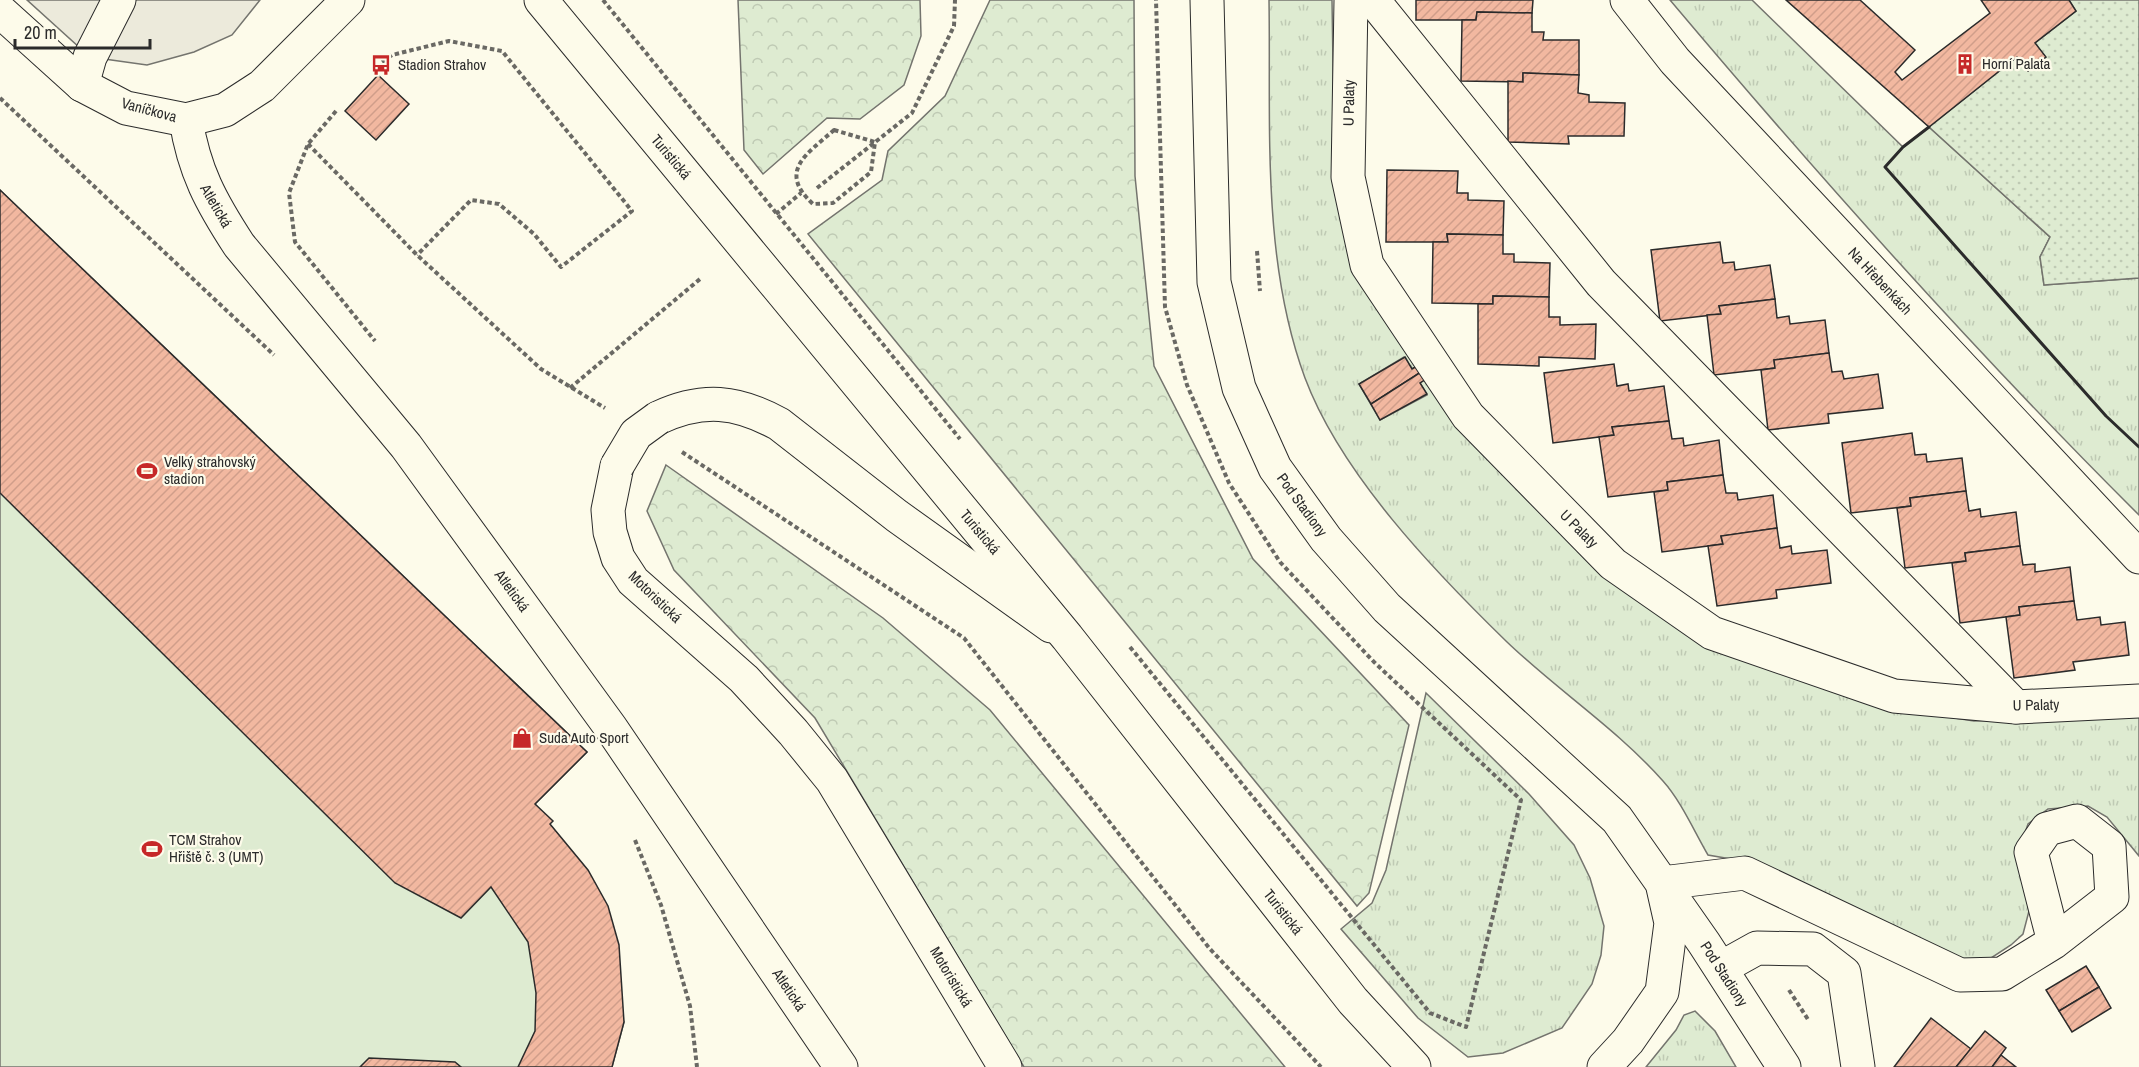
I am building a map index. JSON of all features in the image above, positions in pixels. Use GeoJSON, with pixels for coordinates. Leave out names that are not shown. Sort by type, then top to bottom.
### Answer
{"type":"FeatureCollection","features":[{"type":"Feature","properties":{"kind":"street"},"geometry":{"type":"LineString","coordinates":[[82,85],[90,57],[119,0]]}},
{"type":"Feature","properties":{"kind":"street"},"geometry":{"type":"LineString","coordinates":[[186,120],[225,110],[244,100],[262,86],[348,0]]}},
{"type":"Feature","properties":{"kind":"street","name":"Turistická"},"geometry":{"type":"LineString","coordinates":[[541,0],[1067,637],[1353,1001],[1414,1067]]}},
{"type":"Feature","properties":{"kind":"street","name":"Pod Stadiony"},"geometry":{"type":"LineString","coordinates":[[1208,0],[1214,282],[1239,388],[1275,468],[1326,539],[1387,608],[1617,819],[1721,968],[1784,1067]]}},
{"type":"Feature","properties":{"kind":"street","name":"U Palaty"},"geometry":{"type":"LineString","coordinates":[[1351,0],[1348,177],[1367,264],[1468,416],[1613,564],[1712,633],[1894,696],[2016,707],[2139,701]]}},
{"type":"Feature","properties":{"kind":"street"},"geometry":{"type":"LineString","coordinates":[[1373,0],[1601,283],[2016,707]]}},
{"type":"Feature","properties":{"kind":"street","name":"Na Hřebenkách"},"geometry":{"type":"LineString","coordinates":[[1627,0],[1691,78],[2139,557]]}},
{"type":"Feature","properties":{"kind":"street","name":"Vaníčkova"},"geometry":{"type":"LineString","coordinates":[[0,11],[82,85],[126,108],[186,120]]}},
{"type":"Feature","properties":{"kind":"street","name":"Atletická"},"geometry":{"type":"LineString","coordinates":[[186,120],[199,176],[215,209],[239,245],[406,446],[611,728],[841,1067]]}},
{"type":"Feature","properties":{"kind":"street","name":"Motoristická"},"geometry":{"type":"LineString","coordinates":[[1005,1067],[832,780],[793,732],[744,679],[633,581],[618,558],[610,532],[608,510],[617,466],[636,435],[658,418],[675,410],[713,404],[736,406],[758,413],[779,424],[897,516],[1067,637]]}},
{"type":"Feature","properties":{"kind":"street"},"geometry":{"type":"LineString","coordinates":[[1662,883],[1745,873],[1960,975],[2002,974],[2054,942]]}},
{"type":"Feature","properties":{"kind":"street","name":"Pod Stadiony"},"geometry":{"type":"LineString","coordinates":[[1604,1067],[1628,1041],[1662,992],[1671,923],[1662,883]]}},
{"type":"Feature","properties":{"kind":"street"},"geometry":{"type":"LineString","coordinates":[[1721,968],[1757,948],[1813,949],[1844,973],[1858,1067]]}},
{"type":"Feature","properties":{"kind":"path"},"geometry":{"type":"LineString","coordinates":[[603,0],[964,443]]}},
{"type":"Feature","properties":{"kind":"path"},"geometry":{"type":"LineString","coordinates":[[817,188],[912,112],[954,26],[955,0]]}},
{"type":"Feature","properties":{"kind":"path"},"geometry":{"type":"LineString","coordinates":[[1129,645],[1430,1013],[1466,1027],[1521,800],[1374,662],[1280,562],[1229,483],[1188,386],[1165,307],[1156,0]]}},
{"type":"Feature","properties":{"kind":"path"},"geometry":{"type":"LineString","coordinates":[[382,62],[392,55],[449,41],[502,51],[632,211],[561,267],[534,234],[500,204],[471,200],[417,255]]}},
{"type":"Feature","properties":{"kind":"path"},"geometry":{"type":"LineString","coordinates":[[0,98],[275,356]]}},
{"type":"Feature","properties":{"kind":"path"},"geometry":{"type":"LineString","coordinates":[[834,130],[875,142],[871,172],[844,195],[823,205],[813,204],[801,194],[796,184],[799,164],[834,130]]}},
{"type":"Feature","properties":{"kind":"path"},"geometry":{"type":"LineString","coordinates":[[308,144],[417,255],[541,369],[608,410]]}},
{"type":"Feature","properties":{"kind":"path"},"geometry":{"type":"LineString","coordinates":[[776,214],[801,194]]}},
{"type":"Feature","properties":{"kind":"path"},"geometry":{"type":"LineString","coordinates":[[1256,244],[1262,302]]}},
{"type":"Feature","properties":{"kind":"path"},"geometry":{"type":"LineString","coordinates":[[570,388],[700,279]]}},
{"type":"Feature","properties":{"kind":"path"},"geometry":{"type":"LineString","coordinates":[[675,448],[964,638],[1210,949],[1321,1067]]}},
{"type":"Feature","properties":{"kind":"path"},"geometry":{"type":"LineString","coordinates":[[634,836],[661,905],[690,1006],[697,1067]]}},
{"type":"Feature","properties":{"kind":"path"},"geometry":{"type":"LineString","coordinates":[[1757,948],[1793,995],[1814,1029]]}},
{"type":"Feature","properties":{"kind":"green space"},"geometry":{"type":"Polygon","coordinates":[[[738,0],[920,0],[921,36],[904,85],[860,119],[827,118],[763,174],[744,150],[738,0]]]}},
{"type":"Feature","properties":{"kind":"green space"},"geometry":{"type":"Polygon","coordinates":[[[990,0],[1134,0],[1135,176],[1154,366],[1253,559],[1409,725],[1369,893],[1357,906],[808,234],[882,180],[888,151],[945,96],[990,0]]]}},
{"type":"Feature","properties":{"kind":"green space"},"geometry":{"type":"Polygon","coordinates":[[[1269,0],[1332,0],[1335,194],[1417,366],[1412,369],[1404,357],[1359,384],[1380,420],[1427,395],[1420,383],[1426,379],[1636,598],[1903,710],[1974,721],[2139,714],[2139,856],[2107,817],[2088,806],[2048,809],[2028,824],[2018,853],[2029,911],[2023,934],[1988,960],[1967,964],[1760,864],[1708,855],[1676,798],[1645,762],[1507,642],[1420,553],[1365,485],[1341,450],[1321,414],[1305,378],[1291,333],[1281,286],[1275,239],[1271,191],[1269,0]]]}},
{"type":"Feature","properties":{"kind":"green space"},"geometry":{"type":"Polygon","coordinates":[[[1670,0],[1752,0],[1903,147],[1929,127],[2050,237],[2040,257],[2044,285],[2139,278],[2139,515],[2017,390],[1899,263],[1670,0]]]}},
{"type":"Feature","properties":{"kind":"green space"},"geometry":{"type":"Polygon","coordinates":[[[2069,0],[2139,0],[2139,278],[2044,285],[2040,257],[2050,237],[1929,127],[2017,57],[2028,71],[2045,57],[2035,43],[2076,11],[2069,0]]]}},
{"type":"Feature","properties":{"kind":"green space","name":"Velký strahovský stadion"},"geometry":{"type":"Polygon","coordinates":[[[0,190],[587,752],[535,804],[550,824],[624,1022],[612,1067],[0,1067],[0,190]]]}},
{"type":"Feature","properties":{"kind":"green space"},"geometry":{"type":"Polygon","coordinates":[[[666,465],[883,618],[990,710],[1285,1067],[1024,1067],[815,718],[674,570],[647,511],[666,465]]]}},
{"type":"Feature","properties":{"kind":"green space"},"geometry":{"type":"Polygon","coordinates":[[[1426,693],[1529,794],[1574,845],[1590,878],[1604,926],[1601,955],[1592,984],[1562,1028],[1503,1053],[1468,1057],[1418,1018],[1341,929],[1372,903],[1386,870],[1426,693]]]}},
{"type":"Feature","properties":{"kind":"green space"},"geometry":{"type":"Polygon","coordinates":[[[1695,1011],[1715,1031],[1736,1067],[1646,1067],[1676,1030],[1684,1015],[1695,1011]]]}},
{"type":"Feature","properties":{"kind":"shaded area"},"geometry":{"type":"Polygon","coordinates":[[[27,0],[260,0],[232,35],[194,52],[147,65],[90,57],[27,0]]]}},
{"type":"Feature","properties":{"kind":"building"},"geometry":{"type":"Polygon","coordinates":[[[1416,0],[1533,0],[1532,13],[1477,12],[1476,20],[1416,20],[1416,0]]]}},
{"type":"Feature","properties":{"kind":"building","name":"Horní Palata"},"geometry":{"type":"Polygon","coordinates":[[[1786,0],[1860,0],[1915,50],[1895,72],[1902,80],[1990,13],[1981,0],[2069,0],[2076,11],[2035,43],[2046,57],[2028,71],[2017,57],[1929,127],[1786,0]]]}},
{"type":"Feature","properties":{"kind":"building"},"geometry":{"type":"Polygon","coordinates":[[[1477,12],[1532,13],[1532,32],[1544,32],[1543,40],[1579,40],[1579,75],[1523,73],[1523,82],[1461,81],[1462,20],[1476,20],[1477,12]]]}},
{"type":"Feature","properties":{"kind":"building"},"geometry":{"type":"Polygon","coordinates":[[[1523,73],[1579,75],[1578,93],[1589,95],[1589,102],[1625,103],[1624,136],[1568,136],[1569,144],[1508,142],[1508,81],[1523,82],[1523,73]]]}},
{"type":"Feature","properties":{"kind":"building"},"geometry":{"type":"Polygon","coordinates":[[[378,75],[409,104],[376,140],[345,111],[378,75]]]}},
{"type":"Feature","properties":{"kind":"building"},"geometry":{"type":"Polygon","coordinates":[[[1387,170],[1458,171],[1457,193],[1468,193],[1468,200],[1504,201],[1503,235],[1447,234],[1448,242],[1386,242],[1387,170]]]}},
{"type":"Feature","properties":{"kind":"building"},"geometry":{"type":"Polygon","coordinates":[[[0,190],[587,752],[535,804],[553,821],[550,824],[588,870],[608,906],[619,945],[624,1022],[612,1067],[518,1067],[535,1031],[536,993],[528,942],[491,887],[461,918],[395,883],[0,493],[0,190]]]}},
{"type":"Feature","properties":{"kind":"building"},"geometry":{"type":"Polygon","coordinates":[[[1447,234],[1503,235],[1503,254],[1514,254],[1514,262],[1550,263],[1549,297],[1493,296],[1493,304],[1432,303],[1433,242],[1448,242],[1447,234]]]}},
{"type":"Feature","properties":{"kind":"building"},"geometry":{"type":"Polygon","coordinates":[[[1720,242],[1723,263],[1734,262],[1735,270],[1770,265],[1775,299],[1719,306],[1721,314],[1660,321],[1651,250],[1720,242]]]}},
{"type":"Feature","properties":{"kind":"building"},"geometry":{"type":"Polygon","coordinates":[[[1493,296],[1549,297],[1549,317],[1560,317],[1560,325],[1596,324],[1595,359],[1539,357],[1539,366],[1478,364],[1478,304],[1493,304],[1493,296]]]}},
{"type":"Feature","properties":{"kind":"building"},"geometry":{"type":"Polygon","coordinates":[[[1775,299],[1777,318],[1789,316],[1790,324],[1825,320],[1829,353],[1774,360],[1775,368],[1714,375],[1707,315],[1721,314],[1719,306],[1775,299]]]}},
{"type":"Feature","properties":{"kind":"building"},"geometry":{"type":"Polygon","coordinates":[[[1829,353],[1832,372],[1842,371],[1844,379],[1878,374],[1883,408],[1828,414],[1829,423],[1768,430],[1761,370],[1775,368],[1774,360],[1829,353]]]}},
{"type":"Feature","properties":{"kind":"building"},"geometry":{"type":"Polygon","coordinates":[[[1405,357],[1412,369],[1417,366],[1421,372],[1371,404],[1359,384],[1405,357]]]}},
{"type":"Feature","properties":{"kind":"building"},"geometry":{"type":"Polygon","coordinates":[[[1614,364],[1617,386],[1628,384],[1629,391],[1664,386],[1669,421],[1612,427],[1614,435],[1553,443],[1544,373],[1614,364]]]}},
{"type":"Feature","properties":{"kind":"building"},"geometry":{"type":"Polygon","coordinates":[[[1421,372],[1426,379],[1420,383],[1427,394],[1380,420],[1371,404],[1421,372]]]}},
{"type":"Feature","properties":{"kind":"building"},"geometry":{"type":"Polygon","coordinates":[[[1669,421],[1672,439],[1683,438],[1684,446],[1719,440],[1723,475],[1667,482],[1668,490],[1608,497],[1599,437],[1614,435],[1612,427],[1669,421]]]}},
{"type":"Feature","properties":{"kind":"building"},"geometry":{"type":"Polygon","coordinates":[[[1912,433],[1915,455],[1926,454],[1927,462],[1962,458],[1966,491],[1910,498],[1911,506],[1851,513],[1842,443],[1912,433]]]}},
{"type":"Feature","properties":{"kind":"building"},"geometry":{"type":"Polygon","coordinates":[[[1723,475],[1726,493],[1737,493],[1738,500],[1773,495],[1777,528],[1721,536],[1723,544],[1662,552],[1654,492],[1668,490],[1667,482],[1723,475]]]}},
{"type":"Feature","properties":{"kind":"building"},"geometry":{"type":"Polygon","coordinates":[[[1966,491],[1969,511],[1980,509],[1981,517],[2016,512],[2020,546],[1965,553],[1966,561],[1905,568],[1897,508],[1911,506],[1910,498],[1966,491]]]}},
{"type":"Feature","properties":{"kind":"building"},"geometry":{"type":"Polygon","coordinates":[[[1777,528],[1780,548],[1791,546],[1792,554],[1827,550],[1831,583],[1776,590],[1777,598],[1717,606],[1708,546],[1723,544],[1721,536],[1777,528]]]}},
{"type":"Feature","properties":{"kind":"building"},"geometry":{"type":"Polygon","coordinates":[[[2020,546],[2023,565],[2035,564],[2035,572],[2070,567],[2074,601],[2019,607],[2020,615],[1960,623],[1952,563],[1966,561],[1965,553],[2020,546]]]}},
{"type":"Feature","properties":{"kind":"building"},"geometry":{"type":"Polygon","coordinates":[[[2074,601],[2077,620],[2100,617],[2101,625],[2125,622],[2129,655],[2073,662],[2075,670],[2014,678],[2006,617],[2020,615],[2019,607],[2074,601]]]}},
{"type":"Feature","properties":{"kind":"building"},"geometry":{"type":"Polygon","coordinates":[[[2086,966],[2099,987],[2059,1011],[2046,990],[2086,966]]]}},
{"type":"Feature","properties":{"kind":"building"},"geometry":{"type":"Polygon","coordinates":[[[2099,987],[2111,1008],[2072,1032],[2059,1011],[2099,987]]]}},
{"type":"Feature","properties":{"kind":"building"},"geometry":{"type":"Polygon","coordinates":[[[1931,1018],[1971,1049],[1956,1067],[1894,1067],[1931,1018]]]}},
{"type":"Feature","properties":{"kind":"building"},"geometry":{"type":"Polygon","coordinates":[[[1985,1031],[2006,1048],[1992,1067],[1956,1067],[1985,1031]]]}},
{"type":"Feature","properties":{"kind":"building"},"geometry":{"type":"Polygon","coordinates":[[[2001,1055],[2016,1067],[1992,1067],[2001,1055]]]}},
{"type":"Feature","properties":{"kind":"building"},"geometry":{"type":"Polygon","coordinates":[[[369,1058],[455,1062],[461,1067],[360,1067],[369,1058]]]}},
{"type":"Feature","properties":{"kind":"wall"},"geometry":{"type":"LineString","coordinates":[[1929,127],[1903,147],[1885,167],[2106,416],[2139,447]]}},
{"type":"Feature","properties":{"kind":"place","name":"Horní Palata"},"geometry":{"type":"Point","coordinates":[1965,64]}},
{"type":"Feature","properties":{"kind":"place","name":"Stadion Strahov"},"geometry":{"type":"Point","coordinates":[381,65]}},
{"type":"Feature","properties":{"kind":"place","name":"Velký strahovský stadion"},"geometry":{"type":"Point","coordinates":[147,471]}},
{"type":"Feature","properties":{"kind":"place","name":"Suda Auto Sport"},"geometry":{"type":"Point","coordinates":[522,738]}},
{"type":"Feature","properties":{"kind":"place","name":"TCM Strahov Hřiště č. 3 (UMT)"},"geometry":{"type":"Point","coordinates":[152,849]}}]}
